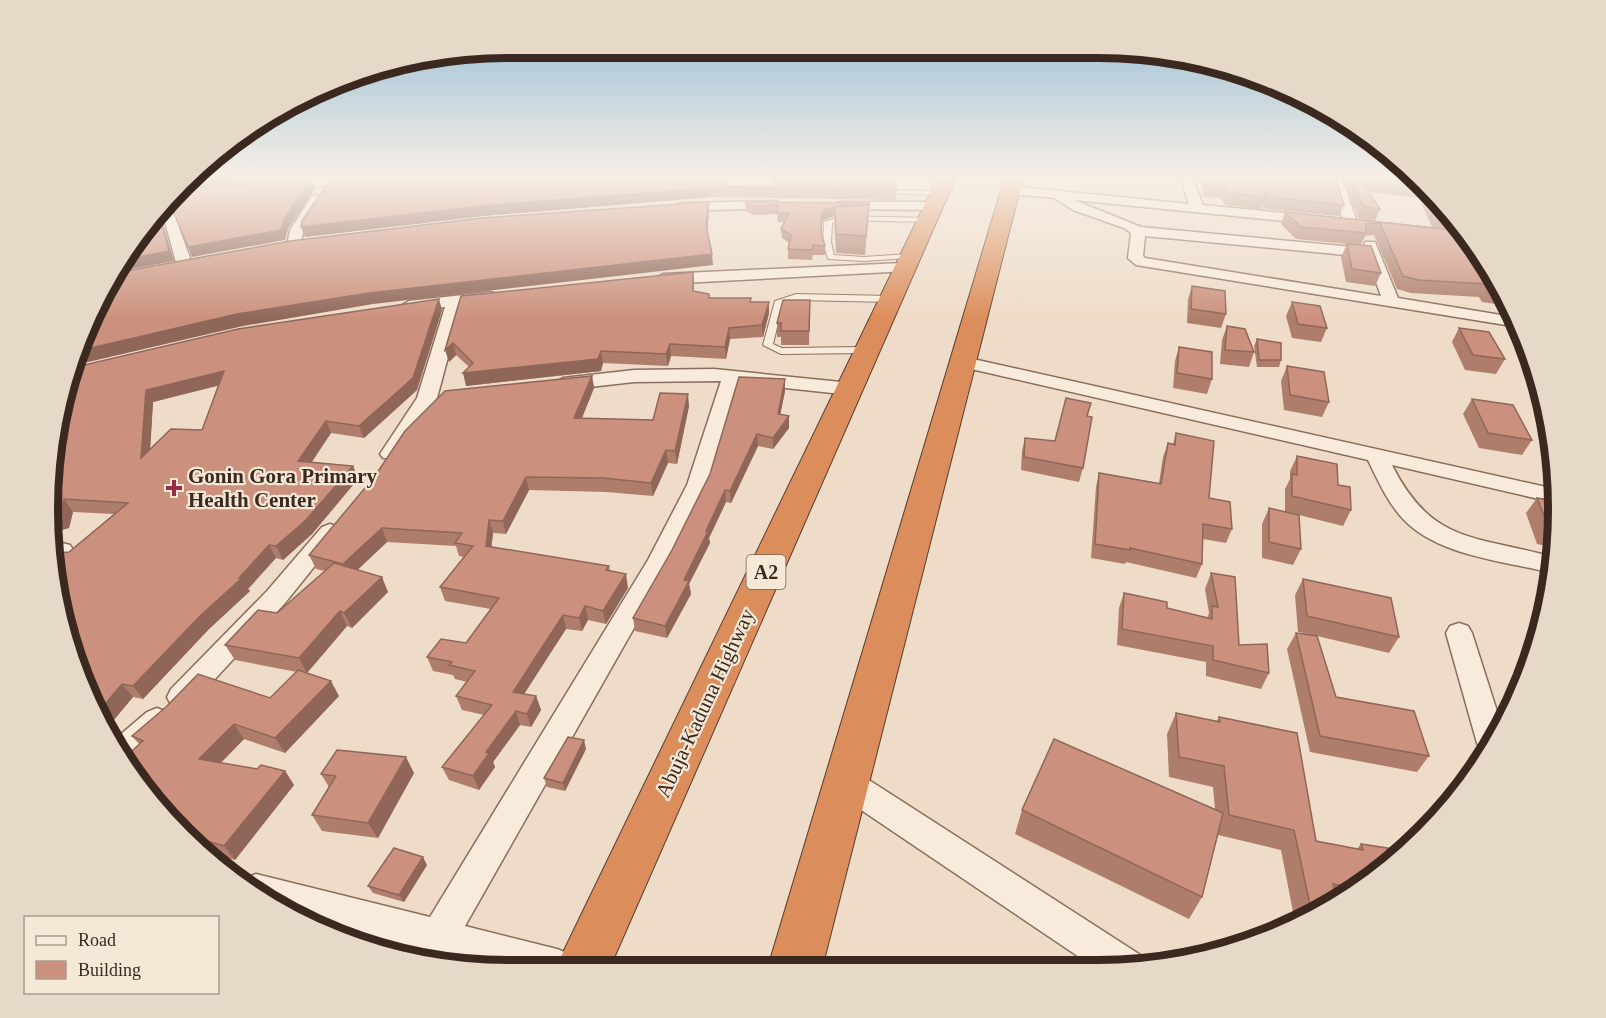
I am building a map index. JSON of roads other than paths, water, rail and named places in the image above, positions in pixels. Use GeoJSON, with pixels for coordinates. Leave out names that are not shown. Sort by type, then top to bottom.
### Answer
{"type":"FeatureCollection","features":[{"type":"Feature","properties":{"kind":"highway","name":"Abuja-Kaduna Highway"},"geometry":{"type":"LineString","coordinates":[[586,960],[851,389],[924,225]]}},
{"type":"Feature","properties":{"kind":"highway"},"geometry":{"type":"LineString","coordinates":[[797,960],[1001,225]]}},
{"type":"Feature","properties":{"kind":"street"},"geometry":{"type":"LineString","coordinates":[[173,225],[185,266]]}},
{"type":"Feature","properties":{"kind":"street"},"geometry":{"type":"LineString","coordinates":[[294,246],[301,225]]}},
{"type":"Feature","properties":{"kind":"street"},"geometry":{"type":"LineString","coordinates":[[1127,225],[1138,231],[1373,253]]}},
{"type":"Feature","properties":{"kind":"street"},"geometry":{"type":"LineString","coordinates":[[1359,225],[1363,225],[1392,303]]}},
{"type":"Feature","properties":{"kind":"street"},"geometry":{"type":"LineString","coordinates":[[1138,231],[1135,258],[1141,262],[1506,320]]}},
{"type":"Feature","properties":{"kind":"street"},"geometry":{"type":"LineString","coordinates":[[651,280],[717,274],[900,274]]}},
{"type":"Feature","properties":{"kind":"street"},"geometry":{"type":"LineString","coordinates":[[396,308],[502,296]]}},
{"type":"Feature","properties":{"kind":"street"},"geometry":{"type":"LineString","coordinates":[[377,474],[438,397],[455,301]]}},
{"type":"Feature","properties":{"kind":"street"},"geometry":{"type":"LineString","coordinates":[[964,362],[1547,494]]}},
{"type":"Feature","properties":{"kind":"street"},"geometry":{"type":"LineString","coordinates":[[542,386],[634,376],[732,376],[851,389]]}},
{"type":"Feature","properties":{"kind":"street"},"geometry":{"type":"LineString","coordinates":[[431,948],[660,561],[698,485],[732,376]]}},
{"type":"Feature","properties":{"kind":"street"},"geometry":{"type":"LineString","coordinates":[[1377,457],[1398,496],[1413,516],[1436,534],[1543,563]]}},
{"type":"Feature","properties":{"kind":"street"},"geometry":{"type":"LineString","coordinates":[[127,747],[166,712],[276,597],[341,518]]}},
{"type":"Feature","properties":{"kind":"street"},"geometry":{"type":"LineString","coordinates":[[1459,633],[1488,731]]}},
{"type":"Feature","properties":{"kind":"street"},"geometry":{"type":"LineString","coordinates":[[847,783],[1114,959]]}},
{"type":"Feature","properties":{"kind":"street"},"geometry":{"type":"LineString","coordinates":[[289,902],[431,948],[511,960]]}},
{"type":"Feature","properties":{"kind":"lane"},"geometry":{"type":"LineString","coordinates":[[828,225],[827,242],[831,257],[864,259],[900,274]]}},
{"type":"Feature","properties":{"kind":"lane"},"geometry":{"type":"LineString","coordinates":[[868,350],[781,351],[768,345],[775,309],[779,301],[900,274]]}},
{"type":"Feature","properties":{"kind":"place","name":"Gonin Gora Primary Health Center"},"geometry":{"type":"Point","coordinates":[174,488]}}]}
